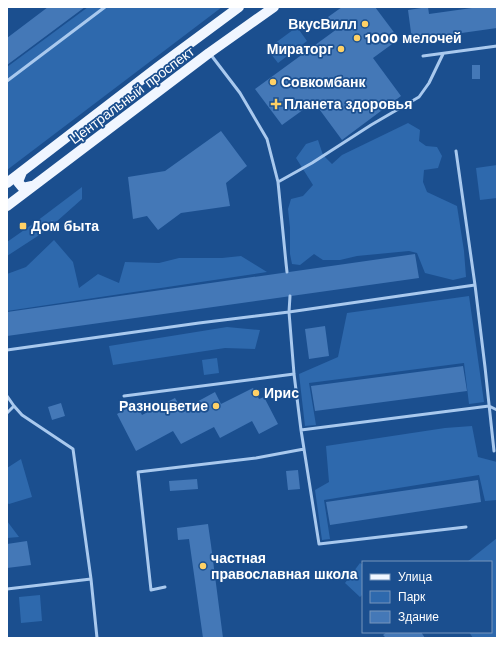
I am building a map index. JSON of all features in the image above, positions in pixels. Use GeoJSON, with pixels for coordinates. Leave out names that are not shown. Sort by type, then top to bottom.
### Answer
{"type":"FeatureCollection","features":[{"type":"Feature","properties":{"kind":"main road","name":"Центральный проспект"},"geometry":{"type":"LineString","coordinates":[[7,183],[239,7]]}},
{"type":"Feature","properties":{"kind":"main road","name":"Центральный проспект"},"geometry":{"type":"LineString","coordinates":[[7,206],[209,53],[274,7]]}},
{"type":"Feature","properties":{"kind":"main road"},"geometry":{"type":"LineString","coordinates":[[22,172],[18,182],[23,188],[32,186]]}},
{"type":"Feature","properties":{"kind":"lane"},"geometry":{"type":"LineString","coordinates":[[7,81],[105,7]]}},
{"type":"Feature","properties":{"kind":"lane"},"geometry":{"type":"LineString","coordinates":[[423,56],[497,46]]}},
{"type":"Feature","properties":{"kind":"lane"},"geometry":{"type":"LineString","coordinates":[[209,53],[240,93],[267,139],[278,182],[287,272]]}},
{"type":"Feature","properties":{"kind":"lane"},"geometry":{"type":"LineString","coordinates":[[278,182],[312,163],[371,125],[419,97],[429,83],[443,54]]}},
{"type":"Feature","properties":{"kind":"lane"},"geometry":{"type":"LineString","coordinates":[[456,151],[475,285],[494,450]]}},
{"type":"Feature","properties":{"kind":"lane"},"geometry":{"type":"LineString","coordinates":[[7,350],[475,285]]}},
{"type":"Feature","properties":{"kind":"lane"},"geometry":{"type":"LineString","coordinates":[[290,296],[288,312],[294,374],[301,430],[319,544],[466,527]]}},
{"type":"Feature","properties":{"kind":"lane"},"geometry":{"type":"LineString","coordinates":[[124,396],[294,374]]}},
{"type":"Feature","properties":{"kind":"lane"},"geometry":{"type":"LineString","coordinates":[[7,396],[22,415],[73,449],[98,638]]}},
{"type":"Feature","properties":{"kind":"lane"},"geometry":{"type":"LineString","coordinates":[[7,413],[14,406]]}},
{"type":"Feature","properties":{"kind":"lane"},"geometry":{"type":"LineString","coordinates":[[301,430],[489,406],[497,410]]}},
{"type":"Feature","properties":{"kind":"lane"},"geometry":{"type":"LineString","coordinates":[[165,587],[151,590],[138,472],[256,458],[304,449]]}},
{"type":"Feature","properties":{"kind":"lane"},"geometry":{"type":"LineString","coordinates":[[7,589],[91,579]]}},
{"type":"Feature","properties":{"kind":"green space"},"geometry":{"type":"Polygon","coordinates":[[[88,7],[222,7],[7,170],[7,67],[88,7]]]}},
{"type":"Feature","properties":{"kind":"green space"},"geometry":{"type":"Polygon","coordinates":[[[297,27],[307,41],[278,63],[267,49],[297,27]]]}},
{"type":"Feature","properties":{"kind":"green space"},"geometry":{"type":"Polygon","coordinates":[[[408,123],[420,130],[419,141],[426,146],[437,147],[442,156],[438,168],[424,170],[423,182],[427,192],[457,206],[464,251],[466,277],[453,280],[425,273],[417,253],[409,251],[357,256],[340,260],[323,260],[314,254],[300,265],[292,264],[290,254],[288,209],[291,199],[303,196],[313,185],[296,158],[306,144],[318,140],[323,155],[332,164],[342,155],[408,123]]]}},
{"type":"Feature","properties":{"kind":"green space"},"geometry":{"type":"Polygon","coordinates":[[[497,165],[497,198],[480,200],[476,168],[497,165]]]}},
{"type":"Feature","properties":{"kind":"green space"},"geometry":{"type":"Polygon","coordinates":[[[82,187],[82,199],[47,230],[7,256],[7,242],[82,187]]]}},
{"type":"Feature","properties":{"kind":"green space"},"geometry":{"type":"Polygon","coordinates":[[[54,240],[73,262],[79,288],[98,274],[119,283],[125,262],[159,263],[179,258],[222,258],[241,256],[267,272],[7,311],[7,274],[26,267],[54,240]]]}},
{"type":"Feature","properties":{"kind":"green space"},"geometry":{"type":"Polygon","coordinates":[[[469,296],[484,402],[469,404],[464,363],[309,383],[316,425],[305,426],[299,374],[338,357],[347,313],[469,296]]]}},
{"type":"Feature","properties":{"kind":"green space"},"geometry":{"type":"Polygon","coordinates":[[[227,327],[260,330],[255,349],[225,348],[113,365],[109,346],[227,327]]]}},
{"type":"Feature","properties":{"kind":"green space"},"geometry":{"type":"Polygon","coordinates":[[[217,358],[219,373],[204,375],[202,360],[217,358]]]}},
{"type":"Feature","properties":{"kind":"green space"},"geometry":{"type":"Polygon","coordinates":[[[472,426],[478,457],[497,462],[497,500],[485,501],[479,475],[324,500],[330,539],[322,540],[315,490],[329,482],[326,446],[445,428],[472,426]]]}},
{"type":"Feature","properties":{"kind":"green space"},"geometry":{"type":"Polygon","coordinates":[[[21,459],[32,497],[9,504],[7,503],[7,468],[21,459]]]}},
{"type":"Feature","properties":{"kind":"green space"},"geometry":{"type":"Polygon","coordinates":[[[7,521],[19,537],[7,538],[7,521]]]}},
{"type":"Feature","properties":{"kind":"green space"},"geometry":{"type":"Polygon","coordinates":[[[497,538],[497,638],[473,638],[470,633],[492,633],[492,561],[468,561],[497,538]]]}},
{"type":"Feature","properties":{"kind":"green space"},"geometry":{"type":"Polygon","coordinates":[[[360,563],[362,564],[362,595],[360,597],[345,583],[360,563]]]}},
{"type":"Feature","properties":{"kind":"green space"},"geometry":{"type":"Polygon","coordinates":[[[40,595],[42,621],[21,623],[19,597],[40,595]]]}},
{"type":"Feature","properties":{"kind":"building"},"geometry":{"type":"Polygon","coordinates":[[[48,7],[85,7],[7,65],[7,38],[48,7]]]}},
{"type":"Feature","properties":{"kind":"building"},"geometry":{"type":"Polygon","coordinates":[[[342,7],[375,7],[399,39],[373,58],[401,96],[342,140],[314,102],[282,125],[255,89],[337,29],[328,17],[342,7]]]}},
{"type":"Feature","properties":{"kind":"building"},"geometry":{"type":"Polygon","coordinates":[[[428,7],[429,14],[479,7],[497,7],[497,28],[412,40],[408,10],[428,7]]]}},
{"type":"Feature","properties":{"kind":"building"},"geometry":{"type":"Polygon","coordinates":[[[472,65],[480,65],[480,79],[472,79],[472,65]]]}},
{"type":"Feature","properties":{"kind":"building"},"geometry":{"type":"Polygon","coordinates":[[[221,131],[247,166],[226,183],[230,206],[181,213],[158,230],[147,216],[133,219],[128,177],[165,171],[221,131]]]}},
{"type":"Feature","properties":{"kind":"building"},"geometry":{"type":"Polygon","coordinates":[[[52,220],[56,225],[48,231],[44,226],[52,220]]]}},
{"type":"Feature","properties":{"kind":"building"},"geometry":{"type":"Polygon","coordinates":[[[415,254],[419,278],[7,336],[7,312],[415,254]]]}},
{"type":"Feature","properties":{"kind":"building"},"geometry":{"type":"Polygon","coordinates":[[[325,326],[329,356],[309,359],[305,329],[325,326]]]}},
{"type":"Feature","properties":{"kind":"building"},"geometry":{"type":"Polygon","coordinates":[[[463,366],[467,391],[315,411],[311,386],[463,366]]]}},
{"type":"Feature","properties":{"kind":"building"},"geometry":{"type":"Polygon","coordinates":[[[253,388],[259,399],[264,397],[278,424],[259,434],[252,421],[220,438],[214,427],[181,444],[173,431],[136,451],[117,414],[136,403],[142,415],[175,398],[182,410],[215,392],[221,404],[253,388]]]}},
{"type":"Feature","properties":{"kind":"building"},"geometry":{"type":"Polygon","coordinates":[[[61,403],[65,416],[52,420],[48,407],[61,403]]]}},
{"type":"Feature","properties":{"kind":"building"},"geometry":{"type":"Polygon","coordinates":[[[298,470],[300,489],[288,490],[286,471],[298,470]]]}},
{"type":"Feature","properties":{"kind":"building"},"geometry":{"type":"Polygon","coordinates":[[[197,479],[198,489],[170,491],[169,481],[197,479]]]}},
{"type":"Feature","properties":{"kind":"building"},"geometry":{"type":"Polygon","coordinates":[[[478,480],[481,502],[330,525],[326,502],[478,480]]]}},
{"type":"Feature","properties":{"kind":"building","name":"частная православная школа"},"geometry":{"type":"Polygon","coordinates":[[[208,524],[223,638],[203,638],[189,539],[178,540],[177,528],[208,524]]]}},
{"type":"Feature","properties":{"kind":"building"},"geometry":{"type":"Polygon","coordinates":[[[27,541],[31,565],[7,568],[7,544],[27,541]]]}},
{"type":"Feature","properties":{"kind":"building"},"geometry":{"type":"Polygon","coordinates":[[[386,633],[422,633],[425,638],[386,638],[383,635],[386,633]]]}},
{"type":"Feature","properties":{"kind":"place","name":"ВкусВилл"},"geometry":{"type":"Point","coordinates":[365,24]}},
{"type":"Feature","properties":{"kind":"place","name":"1000 мелочей"},"geometry":{"type":"Point","coordinates":[357,38]}},
{"type":"Feature","properties":{"kind":"place","name":"Мираторг"},"geometry":{"type":"Point","coordinates":[341,49]}},
{"type":"Feature","properties":{"kind":"place","name":"Совкомбанк"},"geometry":{"type":"Point","coordinates":[273,82]}},
{"type":"Feature","properties":{"kind":"place","name":"Планета здоровья"},"geometry":{"type":"Point","coordinates":[276,104]}},
{"type":"Feature","properties":{"kind":"place","name":"Дом быта"},"geometry":{"type":"Point","coordinates":[23,226]}},
{"type":"Feature","properties":{"kind":"place","name":"Ирис"},"geometry":{"type":"Point","coordinates":[256,393]}},
{"type":"Feature","properties":{"kind":"place","name":"Разноцветие"},"geometry":{"type":"Point","coordinates":[216,406]}},
{"type":"Feature","properties":{"kind":"place","name":"частная православная школа"},"geometry":{"type":"Point","coordinates":[203,566]}}]}
